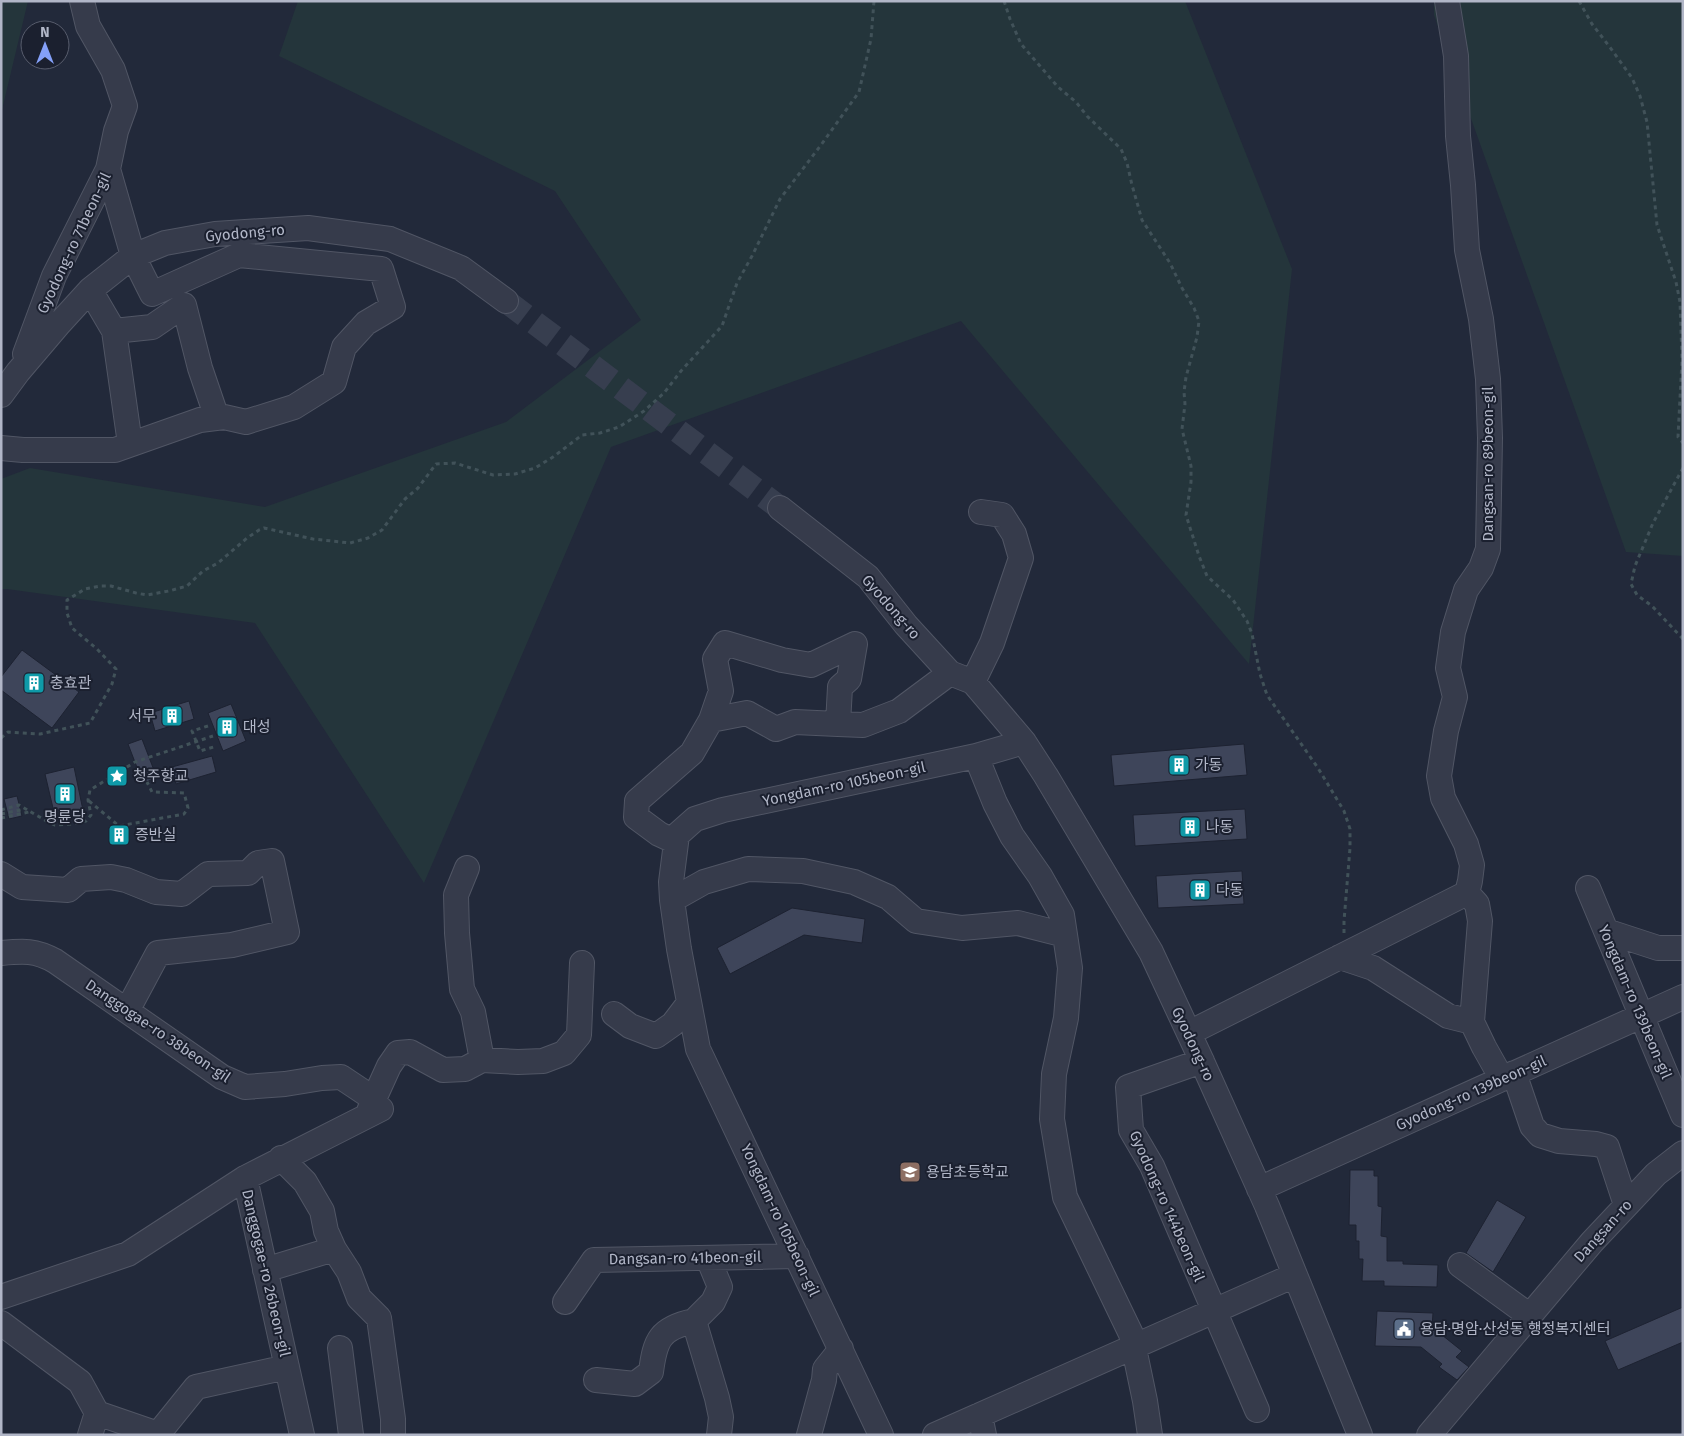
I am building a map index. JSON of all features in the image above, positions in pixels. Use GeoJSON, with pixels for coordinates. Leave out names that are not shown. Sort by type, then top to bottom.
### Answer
{"type":"FeatureCollection","features":[{"type":"Feature","properties":{"kind":"street","name":"Gyodong-ro 71beon-gil"},"geometry":{"type":"LineString","coordinates":[[10,375],[54,276],[108,169],[116,131],[125,106],[113,70],[88,26],[82,1]]}},
{"type":"Feature","properties":{"kind":"street","name":"Dangsan-ro 89beon-gil"},"geometry":{"type":"LineString","coordinates":[[1447,1],[1456,56],[1458,136],[1467,250],[1481,320],[1488,379],[1490,438],[1488,549],[1481,568],[1466,590],[1453,632],[1448,668],[1455,697],[1446,730],[1439,776],[1443,798],[1466,844],[1472,865],[1467,894]]}},
{"type":"Feature","properties":{"kind":"street"},"geometry":{"type":"LineString","coordinates":[[1,448],[23,450],[115,450],[200,420],[224,417],[246,422],[294,408],[334,382],[344,347],[366,323],[393,307],[381,269],[239,254],[152,294],[133,256],[108,169]]}},
{"type":"Feature","properties":{"kind":"street","name":"Gyodong-ro"},"geometry":{"type":"LineString","coordinates":[[1,396],[10,375],[90,290],[133,256],[164,243],[215,234],[308,228],[390,239],[461,268],[506,302]]}},
{"type":"Feature","properties":{"kind":"street"},"geometry":{"type":"LineString","coordinates":[[178,282],[200,368],[217,418]]}},
{"type":"Feature","properties":{"kind":"street"},"geometry":{"type":"LineString","coordinates":[[90,290],[114,331],[130,444]]}},
{"type":"Feature","properties":{"kind":"street"},"geometry":{"type":"LineString","coordinates":[[114,331],[152,327],[184,305]]}},
{"type":"Feature","properties":{"kind":"street","name":"Gyodong-ro"},"geometry":{"type":"LineString","coordinates":[[780,508],[868,577],[906,625],[950,672],[973,682],[1024,742],[1151,952],[1259,1189],[1360,1435]]}},
{"type":"Feature","properties":{"kind":"street"},"geometry":{"type":"LineString","coordinates":[[973,682],[992,643],[1021,558],[1014,534],[1002,515],[981,512]]}},
{"type":"Feature","properties":{"kind":"street"},"geometry":{"type":"LineString","coordinates":[[676,842],[659,834],[636,816],[637,801],[692,753],[711,720],[722,690],[715,659],[725,643],[782,660],[811,665],[855,644],[849,679],[840,687],[838,724]]}},
{"type":"Feature","properties":{"kind":"street"},"geometry":{"type":"LineString","coordinates":[[711,720],[747,713],[776,729],[795,722],[863,725],[899,711],[950,672]]}},
{"type":"Feature","properties":{"kind":"street","name":"Yongdam-ro 105beon-gil"},"geometry":{"type":"LineString","coordinates":[[881,1435],[698,1049],[672,900],[671,882],[677,835],[695,819],[724,810],[976,756],[1024,742]]}},
{"type":"Feature","properties":{"kind":"street"},"geometry":{"type":"LineString","coordinates":[[976,756],[995,803],[1012,836],[1040,876],[1062,915],[1070,968],[1066,1018],[1054,1074],[1052,1119],[1065,1197],[1131,1334],[1150,1435]]}},
{"type":"Feature","properties":{"kind":"street"},"geometry":{"type":"LineString","coordinates":[[1,874],[22,887],[68,890],[81,879],[111,877],[126,880],[156,892],[182,894],[208,874],[248,873],[258,863],[272,861],[287,932],[232,945],[158,952],[127,1011]]}},
{"type":"Feature","properties":{"kind":"street"},"geometry":{"type":"LineString","coordinates":[[467,868],[456,894],[457,933],[462,989],[472,1012],[482,1060]]}},
{"type":"Feature","properties":{"kind":"street"},"geometry":{"type":"LineString","coordinates":[[672,900],[704,882],[748,869],[803,871],[854,882],[888,897],[916,921],[962,928],[1018,923],[1065,934]]}},
{"type":"Feature","properties":{"kind":"street","name":"Yongdam-ro 139beon-gil"},"geometry":{"type":"LineString","coordinates":[[1588,888],[1683,1115]]}},
{"type":"Feature","properties":{"kind":"street"},"geometry":{"type":"LineString","coordinates":[[1189,1033],[1342,948],[1467,894],[1477,904],[1480,921],[1472,1022],[1484,1047],[1508,1076],[1532,1126],[1540,1136],[1559,1141],[1607,1146],[1626,1205]]}},
{"type":"Feature","properties":{"kind":"street"},"geometry":{"type":"LineString","coordinates":[[1606,931],[1658,948],[1683,948]]}},
{"type":"Feature","properties":{"kind":"street"},"geometry":{"type":"LineString","coordinates":[[1342,948],[1448,1016],[1472,1022]]}},
{"type":"Feature","properties":{"kind":"street","name":"Danggogae-ro 38beon-gil"},"geometry":{"type":"LineString","coordinates":[[1,953],[28,951],[43,954],[222,1077],[245,1088],[322,1078],[341,1078],[375,1108]]}},
{"type":"Feature","properties":{"kind":"street"},"geometry":{"type":"LineString","coordinates":[[375,1108],[389,1066],[398,1053],[410,1052],[443,1070],[465,1069],[482,1060],[542,1061],[564,1053],[579,1035],[582,962]]}},
{"type":"Feature","properties":{"kind":"street","name":"Gyodong-ro 139beon-gil"},"geometry":{"type":"LineString","coordinates":[[1259,1189],[1683,997]]}},
{"type":"Feature","properties":{"kind":"street"},"geometry":{"type":"LineString","coordinates":[[614,1014],[630,1026],[656,1036],[673,1024],[689,1003]]}},
{"type":"Feature","properties":{"kind":"street","name":"Gyodong-ro 144beon-gil"},"geometry":{"type":"LineString","coordinates":[[1202,1061],[1128,1087],[1131,1130],[1152,1166],[1257,1410]]}},
{"type":"Feature","properties":{"kind":"street","name":"Danggogae-ro 26beon-gil"},"geometry":{"type":"LineString","coordinates":[[1,1297],[128,1254],[245,1178],[375,1108]]}},
{"type":"Feature","properties":{"kind":"street","name":"Dangsan-ro"},"geometry":{"type":"LineString","coordinates":[[1429,1435],[1592,1242],[1656,1174],[1683,1154]]}},
{"type":"Feature","properties":{"kind":"street"},"geometry":{"type":"LineString","coordinates":[[282,1158],[304,1182],[322,1211],[326,1232],[334,1249],[349,1272],[359,1298],[379,1318],[393,1419],[393,1435]]}},
{"type":"Feature","properties":{"kind":"street","name":"Danggogae-ro 26beon-gil"},"geometry":{"type":"LineString","coordinates":[[245,1178],[302,1435]]}},
{"type":"Feature","properties":{"kind":"street"},"geometry":{"type":"LineString","coordinates":[[265,1270],[334,1249]]}},
{"type":"Feature","properties":{"kind":"street","name":"Dangsan-ro 41beon-gil"},"geometry":{"type":"LineString","coordinates":[[565,1302],[594,1260],[797,1256]]}},
{"type":"Feature","properties":{"kind":"street"},"geometry":{"type":"LineString","coordinates":[[596,1380],[635,1384],[651,1372],[654,1350],[663,1335],[677,1324],[694,1321],[712,1302],[720,1287],[708,1258]]}},
{"type":"Feature","properties":{"kind":"street"},"geometry":{"type":"LineString","coordinates":[[1460,1265],[1530,1316]]}},
{"type":"Feature","properties":{"kind":"street"},"geometry":{"type":"LineString","coordinates":[[935,1435],[982,1425],[1134,1347],[1295,1275]]}},
{"type":"Feature","properties":{"kind":"street"},"geometry":{"type":"LineString","coordinates":[[694,1321],[717,1398],[720,1417],[719,1435]]}},
{"type":"Feature","properties":{"kind":"street"},"geometry":{"type":"LineString","coordinates":[[1,1323],[80,1382],[94,1424]]}},
{"type":"Feature","properties":{"kind":"street"},"geometry":{"type":"LineString","coordinates":[[340,1348],[351,1435]]}},
{"type":"Feature","properties":{"kind":"street"},"geometry":{"type":"LineString","coordinates":[[809,1435],[824,1380],[825,1369],[841,1349]]}},
{"type":"Feature","properties":{"kind":"street","name":"Danggogae-ro 26beon-gil"},"geometry":{"type":"LineString","coordinates":[[94,1424],[158,1434],[196,1388],[287,1368]]}},
{"type":"Feature","properties":{"kind":"path"},"geometry":{"type":"LineString","coordinates":[[1,738],[8,732],[40,734],[70,729],[90,723],[112,684],[116,669],[97,649],[72,628],[67,613],[67,600],[85,589],[111,586],[147,594],[169,592],[187,586],[203,572],[218,564],[247,538],[264,528],[313,539],[350,543],[368,538],[382,530],[405,499],[418,488],[436,464],[455,463],[493,475],[515,474],[535,468],[554,457],[582,435],[600,433],[619,427],[644,411],[664,393],[686,365],[722,326],[737,283],[780,199],[821,146],[859,92],[871,39],[874,1]]}},
{"type":"Feature","properties":{"kind":"path"},"geometry":{"type":"LineString","coordinates":[[1004,1],[1021,44],[1058,87],[1076,102],[1087,116],[1121,149],[1127,163],[1142,220],[1170,263],[1194,308],[1198,321],[1197,337],[1186,377],[1182,428],[1191,466],[1191,482],[1186,515],[1198,556],[1207,576],[1233,600],[1247,621],[1267,695],[1318,768],[1344,811],[1350,829],[1350,848],[1342,948]]}},
{"type":"Feature","properties":{"kind":"path"},"geometry":{"type":"LineString","coordinates":[[1579,1],[1592,24],[1632,78],[1648,122],[1657,225],[1676,282],[1680,302],[1682,360],[1678,437],[1683,443]]}},
{"type":"Feature","properties":{"kind":"path"},"geometry":{"type":"LineString","coordinates":[[1683,468],[1653,523],[1635,566],[1631,584],[1637,595],[1652,606],[1683,638]]}},
{"type":"Feature","properties":{"kind":"path"},"geometry":{"type":"LineString","coordinates":[[208,726],[192,731],[200,751],[217,746]]}},
{"type":"Feature","properties":{"kind":"path"},"geometry":{"type":"LineString","coordinates":[[1,810],[19,806],[55,825],[86,821],[91,815],[88,800],[90,790],[135,762],[213,736]]}},
{"type":"Feature","properties":{"kind":"path"},"geometry":{"type":"LineString","coordinates":[[88,800],[119,826],[184,814],[188,808],[184,793],[152,792],[147,782]]}},
{"type":"Feature","properties":{"kind":"path"},"geometry":{"type":"LineString","coordinates":[[1,814],[25,809]]}},
{"type":"Feature","properties":{"kind":"path"},"geometry":{"type":"LineString","coordinates":[[1,818],[29,812]]}},
{"type":"Feature","properties":{"kind":"shaded area"},"geometry":{"type":"Polygon","coordinates":[[[1,1],[28,1],[23,20],[20,20],[20,34],[1,114],[1,1]]]}},
{"type":"Feature","properties":{"kind":"shaded area"},"geometry":{"type":"Polygon","coordinates":[[[298,1],[1185,1],[1292,269],[1249,664],[961,321],[611,447],[424,883],[255,623],[1,589],[1,479],[30,468],[265,507],[506,422],[641,320],[555,191],[279,56],[298,1]]]}},
{"type":"Feature","properties":{"kind":"shaded area"},"geometry":{"type":"Polygon","coordinates":[[[1434,1],[1683,1],[1683,556],[1626,552],[1434,15],[1434,1]]]}},
{"type":"Feature","properties":{"kind":"building","name":"충효관"},"geometry":{"type":"Polygon","coordinates":[[[22,650],[79,692],[52,728],[1,690],[1,677],[22,650]]]}},
{"type":"Feature","properties":{"kind":"building","name":"서무"},"geometry":{"type":"Polygon","coordinates":[[[189,701],[194,719],[155,731],[150,713],[189,701]]]}},
{"type":"Feature","properties":{"kind":"building","name":"대성"},"geometry":{"type":"Polygon","coordinates":[[[231,704],[246,741],[223,751],[208,713],[231,704]]]}},
{"type":"Feature","properties":{"kind":"building"},"geometry":{"type":"Polygon","coordinates":[[[142,739],[157,778],[143,783],[128,744],[142,739]]]}},
{"type":"Feature","properties":{"kind":"building","name":"가동"},"geometry":{"type":"Polygon","coordinates":[[[1244,744],[1247,775],[1114,786],[1111,755],[1244,744]]]}},
{"type":"Feature","properties":{"kind":"building"},"geometry":{"type":"Polygon","coordinates":[[[212,756],[216,772],[176,784],[172,767],[212,756]]]}},
{"type":"Feature","properties":{"kind":"building","name":"명륜당"},"geometry":{"type":"Polygon","coordinates":[[[74,767],[84,815],[56,821],[45,774],[74,767]]]}},
{"type":"Feature","properties":{"kind":"building"},"geometry":{"type":"Polygon","coordinates":[[[17,796],[22,816],[9,819],[4,799],[17,796]]]}},
{"type":"Feature","properties":{"kind":"building","name":"나동"},"geometry":{"type":"Polygon","coordinates":[[[1245,809],[1247,839],[1135,846],[1133,815],[1245,809]]]}},
{"type":"Feature","properties":{"kind":"building","name":"다동"},"geometry":{"type":"Polygon","coordinates":[[[1242,871],[1244,904],[1158,908],[1156,876],[1242,871]]]}},
{"type":"Feature","properties":{"kind":"building"},"geometry":{"type":"Polygon","coordinates":[[[792,908],[865,919],[862,943],[804,935],[730,974],[717,948],[792,908]]]}},
{"type":"Feature","properties":{"kind":"building"},"geometry":{"type":"Polygon","coordinates":[[[1350,1170],[1374,1170],[1374,1176],[1378,1176],[1378,1206],[1382,1207],[1381,1236],[1387,1237],[1387,1261],[1403,1261],[1403,1264],[1438,1265],[1437,1287],[1384,1286],[1384,1281],[1362,1281],[1363,1259],[1359,1259],[1359,1241],[1356,1241],[1356,1225],[1349,1225],[1350,1170]]]}},
{"type":"Feature","properties":{"kind":"building"},"geometry":{"type":"Polygon","coordinates":[[[1497,1200],[1526,1217],[1493,1272],[1466,1253],[1497,1200]]]}},
{"type":"Feature","properties":{"kind":"building"},"geometry":{"type":"Polygon","coordinates":[[[1683,1307],[1683,1342],[1618,1370],[1605,1341],[1683,1307]]]}},
{"type":"Feature","properties":{"kind":"building","name":"용담·명암·산성동 행정복지센터"},"geometry":{"type":"Polygon","coordinates":[[[1377,1311],[1433,1313],[1432,1327],[1462,1351],[1456,1357],[1469,1367],[1457,1380],[1439,1367],[1442,1364],[1421,1347],[1375,1346],[1377,1311]]]}},
{"type":"Feature","properties":{"kind":"tunnel"},"geometry":{"type":"LineString","coordinates":[[506,301],[780,508]]}},
{"type":"Feature","properties":{"kind":"place","name":"충효관"},"geometry":{"type":"Point","coordinates":[34,683]}},
{"type":"Feature","properties":{"kind":"place","name":"서무"},"geometry":{"type":"Point","coordinates":[172,716]}},
{"type":"Feature","properties":{"kind":"place","name":"대성"},"geometry":{"type":"Point","coordinates":[227,727]}},
{"type":"Feature","properties":{"kind":"place","name":"가동"},"geometry":{"type":"Point","coordinates":[1179,765]}},
{"type":"Feature","properties":{"kind":"place","name":"청주향교"},"geometry":{"type":"Point","coordinates":[117,776]}},
{"type":"Feature","properties":{"kind":"place","name":"명륜당"},"geometry":{"type":"Point","coordinates":[65,794]}},
{"type":"Feature","properties":{"kind":"place","name":"나동"},"geometry":{"type":"Point","coordinates":[1190,827]}},
{"type":"Feature","properties":{"kind":"place","name":"증반실"},"geometry":{"type":"Point","coordinates":[119,835]}},
{"type":"Feature","properties":{"kind":"place","name":"다동"},"geometry":{"type":"Point","coordinates":[1200,890]}},
{"type":"Feature","properties":{"kind":"place","name":"용담초등학교"},"geometry":{"type":"Point","coordinates":[910,1172]}},
{"type":"Feature","properties":{"kind":"place","name":"용담·명암·산성동 행정복지센터"},"geometry":{"type":"Point","coordinates":[1404,1329]}}]}
